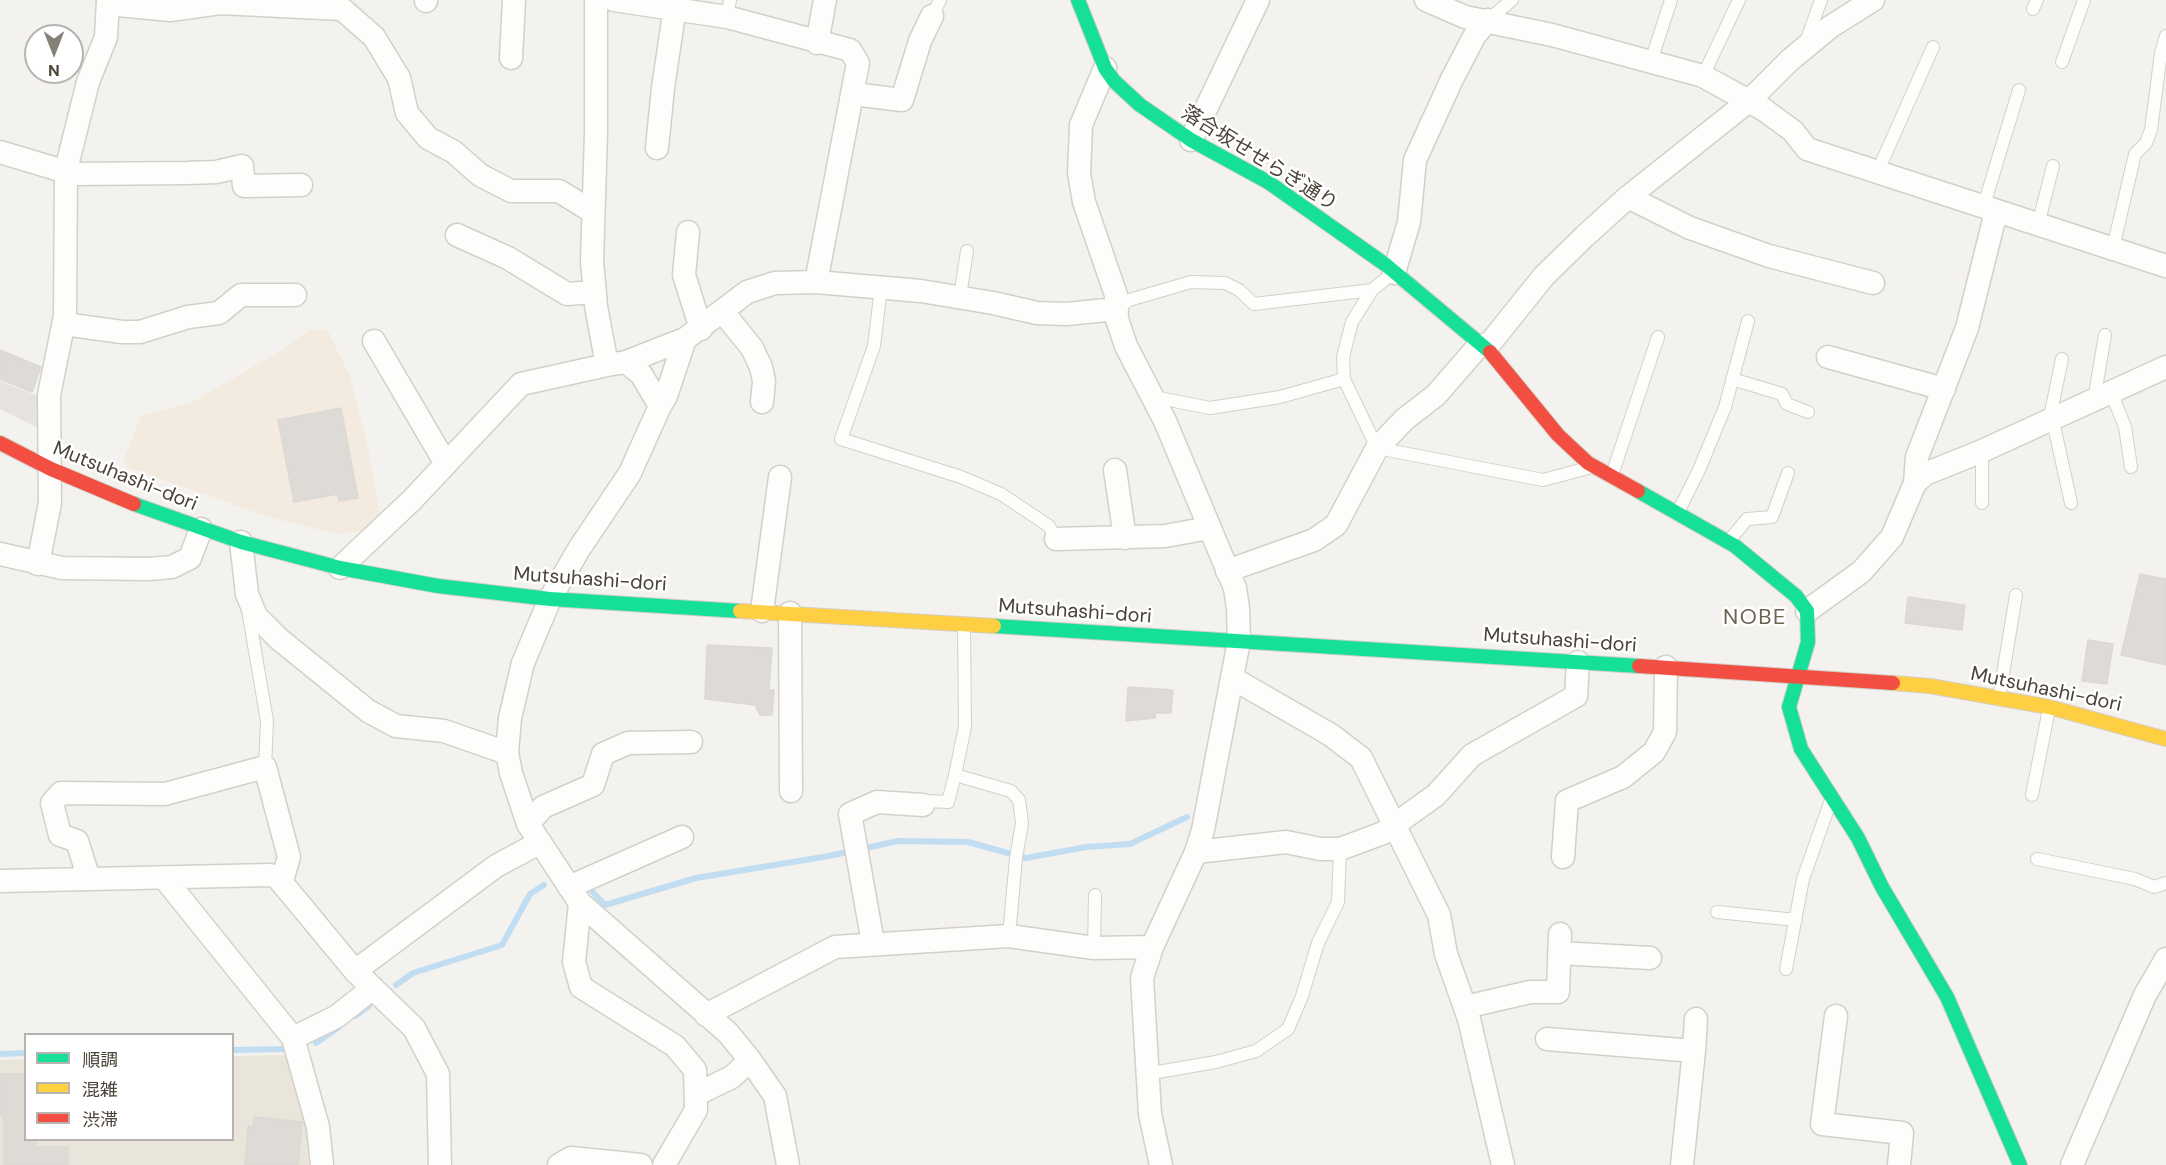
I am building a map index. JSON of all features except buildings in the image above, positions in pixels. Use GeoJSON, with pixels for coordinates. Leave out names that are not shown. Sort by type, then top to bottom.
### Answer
{"type":"FeatureCollection","features":[{"type":"Feature","properties":{"kind":"main road","name":"落合坂せせらぎ通り"},"geometry":{"type":"LineString","coordinates":[[1078,0],[1105,68],[1114,81],[1140,105],[1191,140],[1268,182],[1394,273],[1484,345],[1558,435],[1594,466],[1728,542],[1796,596],[1807,611]]}},
{"type":"Feature","properties":{"kind":"main road","name":"Mutsuhashi-dori"},"geometry":{"type":"LineString","coordinates":[[0,443],[51,469],[201,529],[340,568],[438,586],[550,599],[1666,667],[1930,686],[2049,707],[2166,740]]}},
{"type":"Feature","properties":{"kind":"main road"},"geometry":{"type":"LineString","coordinates":[[1807,611],[1808,642],[1800,676],[1789,707],[1801,749],[1858,838],[1912,940],[1947,997],[2020,1165]]}},
{"type":"Feature","properties":{"kind":"street"},"geometry":{"type":"LineString","coordinates":[[511,58],[514,0]]}},
{"type":"Feature","properties":{"kind":"street"},"geometry":{"type":"LineString","coordinates":[[596,0],[596,133],[593,212],[595,292],[616,364]]}},
{"type":"Feature","properties":{"kind":"street"},"geometry":{"type":"LineString","coordinates":[[614,0],[675,8],[728,8],[817,43],[850,50],[858,63],[816,282]]}},
{"type":"Feature","properties":{"kind":"street"},"geometry":{"type":"LineString","coordinates":[[817,43],[825,0]]}},
{"type":"Feature","properties":{"kind":"street"},"geometry":{"type":"LineString","coordinates":[[1191,140],[1258,0]]}},
{"type":"Feature","properties":{"kind":"street"},"geometry":{"type":"LineString","coordinates":[[1426,0],[1465,17],[1488,20],[1652,61],[1702,76],[1750,100],[1792,131],[1807,149],[2166,266]]}},
{"type":"Feature","properties":{"kind":"street"},"geometry":{"type":"LineString","coordinates":[[1227,571],[1314,540],[1336,525],[1377,448],[1405,419],[1449,382],[1476,349],[1491,342],[1544,276],[1628,197],[1750,100],[1830,27],[1873,0]]}},
{"type":"Feature","properties":{"kind":"street"},"geometry":{"type":"LineString","coordinates":[[1830,27],[1888,0]]}},
{"type":"Feature","properties":{"kind":"street"},"geometry":{"type":"LineString","coordinates":[[38,564],[50,503],[49,395],[64,324],[66,170],[88,82],[106,37],[108,2],[170,10],[220,3],[351,8],[374,37],[399,78],[407,113],[428,138],[454,152],[480,175],[511,191],[559,191],[593,212]]}},
{"type":"Feature","properties":{"kind":"street"},"geometry":{"type":"LineString","coordinates":[[657,148],[675,8]]}},
{"type":"Feature","properties":{"kind":"street"},"geometry":{"type":"LineString","coordinates":[[853,94],[902,100],[920,41],[936,8]]}},
{"type":"Feature","properties":{"kind":"street"},"geometry":{"type":"LineString","coordinates":[[1394,273],[1409,222],[1415,160],[1474,35],[1488,20]]}},
{"type":"Feature","properties":{"kind":"street"},"geometry":{"type":"LineString","coordinates":[[1105,68],[1081,125],[1079,172],[1084,202],[1116,295],[1126,346],[1154,397],[1235,588],[1239,641],[1196,852],[1152,947],[1142,978],[1150,1114],[1161,1165]]}},
{"type":"Feature","properties":{"kind":"street"},"geometry":{"type":"LineString","coordinates":[[0,152],[66,170],[73,174],[216,172],[242,165],[244,186],[301,185]]}},
{"type":"Feature","properties":{"kind":"street"},"geometry":{"type":"LineString","coordinates":[[1628,197],[1690,228],[1758,252],[1873,283]]}},
{"type":"Feature","properties":{"kind":"street"},"geometry":{"type":"LineString","coordinates":[[1807,611],[1861,572],[1892,537],[1915,483],[1917,458],[1966,328],[1990,210]]}},
{"type":"Feature","properties":{"kind":"street"},"geometry":{"type":"LineString","coordinates":[[688,232],[684,275],[693,334],[630,473],[579,549],[550,599],[516,686],[507,753],[520,804],[534,833],[578,888],[706,1015],[728,1033],[775,1096],[788,1165]]}},
{"type":"Feature","properties":{"kind":"street"},"geometry":{"type":"LineString","coordinates":[[457,235],[518,264],[567,294],[595,292]]}},
{"type":"Feature","properties":{"kind":"street"},"geometry":{"type":"LineString","coordinates":[[340,568],[446,464],[522,384],[616,364],[693,334],[747,292],[760,286],[816,282],[881,288],[960,296],[1036,313],[1066,314],[1117,309]]}},
{"type":"Feature","properties":{"kind":"street"},"geometry":{"type":"LineString","coordinates":[[64,324],[122,332],[140,332],[189,317],[219,313],[241,295],[295,295]]}},
{"type":"Feature","properties":{"kind":"street"},"geometry":{"type":"LineString","coordinates":[[723,312],[752,348],[761,367],[764,381],[762,402]]}},
{"type":"Feature","properties":{"kind":"street"},"geometry":{"type":"LineString","coordinates":[[374,341],[446,464]]}},
{"type":"Feature","properties":{"kind":"street"},"geometry":{"type":"LineString","coordinates":[[1827,357],[1944,389]]}},
{"type":"Feature","properties":{"kind":"street"},"geometry":{"type":"LineString","coordinates":[[616,364],[640,374],[660,406]]}},
{"type":"Feature","properties":{"kind":"street"},"geometry":{"type":"LineString","coordinates":[[1915,483],[1925,474],[1982,451],[2166,368]]}},
{"type":"Feature","properties":{"kind":"street"},"geometry":{"type":"LineString","coordinates":[[1115,470],[1125,538]]}},
{"type":"Feature","properties":{"kind":"street"},"geometry":{"type":"LineString","coordinates":[[762,611],[780,477]]}},
{"type":"Feature","properties":{"kind":"street"},"geometry":{"type":"LineString","coordinates":[[1056,539],[1165,536],[1209,528]]}},
{"type":"Feature","properties":{"kind":"street"},"geometry":{"type":"LineString","coordinates":[[0,554],[62,568],[172,567],[190,558],[201,529]]}},
{"type":"Feature","properties":{"kind":"street"},"geometry":{"type":"LineString","coordinates":[[241,542],[247,594],[256,616],[279,639],[368,711],[396,726],[444,731],[507,753]]}},
{"type":"Feature","properties":{"kind":"street"},"geometry":{"type":"LineString","coordinates":[[790,613],[791,791]]}},
{"type":"Feature","properties":{"kind":"street"},"geometry":{"type":"LineString","coordinates":[[1196,852],[1286,842],[1320,849],[1340,849],[1383,833],[1436,795],[1472,755],[1576,696],[1578,662]]}},
{"type":"Feature","properties":{"kind":"street"},"geometry":{"type":"LineString","coordinates":[[1563,857],[1567,801],[1623,777],[1654,752],[1665,732],[1666,667]]}},
{"type":"Feature","properties":{"kind":"street"},"geometry":{"type":"LineString","coordinates":[[1232,678],[1331,735],[1361,758],[1438,915],[1446,954],[1465,1007],[1503,1165]]}},
{"type":"Feature","properties":{"kind":"street"},"geometry":{"type":"LineString","coordinates":[[355,971],[496,866],[534,833],[543,807],[593,785],[603,754],[628,743],[691,742]]}},
{"type":"Feature","properties":{"kind":"street"},"geometry":{"type":"LineString","coordinates":[[89,879],[78,841],[60,835],[52,803],[61,793],[165,794],[265,767],[289,857],[282,881]]}},
{"type":"Feature","properties":{"kind":"street"},"geometry":{"type":"LineString","coordinates":[[873,943],[850,814],[877,802],[923,805]]}},
{"type":"Feature","properties":{"kind":"street"},"geometry":{"type":"LineString","coordinates":[[578,888],[682,837]]}},
{"type":"Feature","properties":{"kind":"street"},"geometry":{"type":"LineString","coordinates":[[0,881],[270,875],[282,881],[355,971],[414,1028],[438,1074],[440,1165]]}},
{"type":"Feature","properties":{"kind":"street"},"geometry":{"type":"LineString","coordinates":[[165,879],[293,1038],[318,1127],[322,1165]]}},
{"type":"Feature","properties":{"kind":"street"},"geometry":{"type":"LineString","coordinates":[[578,888],[574,963],[581,987],[675,1046],[695,1070],[696,1110],[664,1165]]}},
{"type":"Feature","properties":{"kind":"street"},"geometry":{"type":"LineString","coordinates":[[706,1015],[834,947],[1009,936],[1094,948],[1152,947]]}},
{"type":"Feature","properties":{"kind":"street"},"geometry":{"type":"LineString","coordinates":[[1465,1007],[1530,992],[1558,992],[1559,943],[1650,958]]}},
{"type":"Feature","properties":{"kind":"street"},"geometry":{"type":"LineString","coordinates":[[2072,1165],[2145,995],[2166,959]]}},
{"type":"Feature","properties":{"kind":"street"},"geometry":{"type":"LineString","coordinates":[[293,1038],[336,1017],[373,988]]}},
{"type":"Feature","properties":{"kind":"street"},"geometry":{"type":"LineString","coordinates":[[1836,1016],[1822,1124],[1902,1133],[1899,1165]]}},
{"type":"Feature","properties":{"kind":"street"},"geometry":{"type":"LineString","coordinates":[[1682,1165],[1694,1051],[1695,1019]]}},
{"type":"Feature","properties":{"kind":"street"},"geometry":{"type":"LineString","coordinates":[[1547,1039],[1694,1051]]}},
{"type":"Feature","properties":{"kind":"street"},"geometry":{"type":"LineString","coordinates":[[697,1094],[732,1077],[750,1060]]}},
{"type":"Feature","properties":{"kind":"street"},"geometry":{"type":"LineString","coordinates":[[559,1165],[571,1158],[641,1165]]}},
{"type":"Feature","properties":{"kind":"lane"},"geometry":{"type":"LineString","coordinates":[[1488,20],[1512,0]]}},
{"type":"Feature","properties":{"kind":"lane"},"geometry":{"type":"LineString","coordinates":[[1652,61],[1671,0]]}},
{"type":"Feature","properties":{"kind":"lane"},"geometry":{"type":"LineString","coordinates":[[1702,76],[1739,0]]}},
{"type":"Feature","properties":{"kind":"lane"},"geometry":{"type":"LineString","coordinates":[[1804,49],[1821,0]]}},
{"type":"Feature","properties":{"kind":"lane"},"geometry":{"type":"LineString","coordinates":[[2062,62],[2084,0]]}},
{"type":"Feature","properties":{"kind":"lane"},"geometry":{"type":"LineString","coordinates":[[2113,248],[2135,154],[2146,143],[2151,130],[2161,53],[2166,36]]}},
{"type":"Feature","properties":{"kind":"lane"},"geometry":{"type":"LineString","coordinates":[[1876,173],[1933,47]]}},
{"type":"Feature","properties":{"kind":"lane"},"geometry":{"type":"LineString","coordinates":[[1990,210],[2019,90]]}},
{"type":"Feature","properties":{"kind":"lane"},"geometry":{"type":"LineString","coordinates":[[2038,225],[2053,166]]}},
{"type":"Feature","properties":{"kind":"lane"},"geometry":{"type":"LineString","coordinates":[[960,296],[967,251]]}},
{"type":"Feature","properties":{"kind":"lane"},"geometry":{"type":"LineString","coordinates":[[1394,273],[1372,290],[1352,322],[1347,336],[1344,379],[1377,448],[1542,480],[1594,466]]}},
{"type":"Feature","properties":{"kind":"lane"},"geometry":{"type":"LineString","coordinates":[[1117,309],[1129,300],[1191,282],[1225,283],[1239,290],[1254,304],[1372,290]]}},
{"type":"Feature","properties":{"kind":"lane"},"geometry":{"type":"LineString","coordinates":[[881,288],[874,345],[841,439],[961,477],[1001,494],[1049,526],[1056,539]]}},
{"type":"Feature","properties":{"kind":"lane"},"geometry":{"type":"LineString","coordinates":[[1678,513],[1725,407],[1748,321]]}},
{"type":"Feature","properties":{"kind":"lane"},"geometry":{"type":"LineString","coordinates":[[2105,335],[2103,396],[2125,427],[2131,467]]}},
{"type":"Feature","properties":{"kind":"lane"},"geometry":{"type":"LineString","coordinates":[[1612,476],[1658,337]]}},
{"type":"Feature","properties":{"kind":"lane"},"geometry":{"type":"LineString","coordinates":[[2062,359],[2051,419],[2071,503]]}},
{"type":"Feature","properties":{"kind":"lane"},"geometry":{"type":"LineString","coordinates":[[1154,397],[1210,408],[1280,397],[1344,379]]}},
{"type":"Feature","properties":{"kind":"lane"},"geometry":{"type":"LineString","coordinates":[[1732,379],[1782,394],[1787,404],[1808,412]]}},
{"type":"Feature","properties":{"kind":"lane"},"geometry":{"type":"LineString","coordinates":[[1982,451],[1982,503]]}},
{"type":"Feature","properties":{"kind":"lane"},"geometry":{"type":"LineString","coordinates":[[1728,542],[1747,519],[1772,517],[1788,473]]}},
{"type":"Feature","properties":{"kind":"lane"},"geometry":{"type":"LineString","coordinates":[[247,594],[248,620],[267,721],[265,767]]}},
{"type":"Feature","properties":{"kind":"lane"},"geometry":{"type":"LineString","coordinates":[[1999,698],[2016,596]]}},
{"type":"Feature","properties":{"kind":"lane"},"geometry":{"type":"LineString","coordinates":[[923,805],[927,801],[948,802],[955,772],[965,726],[964,624]]}},
{"type":"Feature","properties":{"kind":"lane"},"geometry":{"type":"LineString","coordinates":[[2032,795],[2049,707]]}},
{"type":"Feature","properties":{"kind":"lane"},"geometry":{"type":"LineString","coordinates":[[955,772],[1011,791],[1019,800],[1022,823],[1016,854],[1009,936]]}},
{"type":"Feature","properties":{"kind":"lane"},"geometry":{"type":"LineString","coordinates":[[1786,969],[1803,879],[1832,796]]}},
{"type":"Feature","properties":{"kind":"lane"},"geometry":{"type":"LineString","coordinates":[[1146,1074],[1216,1062],[1256,1051],[1288,1029],[1302,996],[1318,943],[1338,902],[1340,849]]}},
{"type":"Feature","properties":{"kind":"lane"},"geometry":{"type":"LineString","coordinates":[[2037,859],[2135,879],[2154,887],[2166,883]]}},
{"type":"Feature","properties":{"kind":"lane"},"geometry":{"type":"LineString","coordinates":[[1094,948],[1095,895]]}},
{"type":"Feature","properties":{"kind":"lane"},"geometry":{"type":"LineString","coordinates":[[1717,912],[1796,920]]}},
{"type":"Feature","properties":{"kind":"shaded area"},"geometry":{"type":"Polygon","coordinates":[[[309,330],[328,331],[350,376],[367,442],[380,514],[362,531],[337,534],[269,517],[126,467],[124,458],[141,416],[192,402],[284,349],[309,330]]]}},
{"type":"Feature","properties":{"kind":"shaded area"},"geometry":{"type":"Polygon","coordinates":[[[0,381],[42,398],[44,431],[0,409],[0,381]]]}},
{"type":"Feature","properties":{"kind":"shaded area"},"geometry":{"type":"Polygon","coordinates":[[[290,1055],[310,1131],[314,1165],[0,1165],[0,1060],[24,1059],[24,1141],[234,1141],[234,1056],[290,1055]]]}},
{"type":"Feature","properties":{"kind":"waterway"},"geometry":{"type":"LineString","coordinates":[[586,885],[605,905],[696,878],[829,856],[898,841],[968,842],[1026,858],[1086,847],[1130,844],[1187,817]]}},
{"type":"Feature","properties":{"kind":"waterway"},"geometry":{"type":"LineString","coordinates":[[396,985],[413,973],[502,945],[530,894],[544,885]]}},
{"type":"Feature","properties":{"kind":"waterway"},"geometry":{"type":"LineString","coordinates":[[355,1016],[369,1006]]}},
{"type":"Feature","properties":{"kind":"waterway"},"geometry":{"type":"LineString","coordinates":[[316,1043],[339,1027]]}},
{"type":"Feature","properties":{"kind":"waterway"},"geometry":{"type":"LineString","coordinates":[[234,1050],[289,1049]]}},
{"type":"Feature","properties":{"kind":"waterway"},"geometry":{"type":"LineString","coordinates":[[0,1054],[24,1053]]}},
{"type":"Feature","properties":{"kind":"traffic: fast"},"geometry":{"type":"LineString","coordinates":[[1078,0],[1105,68],[1114,81],[1140,105],[1191,140],[1268,182],[1386,265],[1490,352]]}},
{"type":"Feature","properties":{"kind":"traffic: fast"},"geometry":{"type":"LineString","coordinates":[[1638,491],[1735,546],[1796,596],[1807,611],[1808,642],[1789,707],[1801,749],[1858,838],[1882,887],[1947,997],[2020,1165]]}},
{"type":"Feature","properties":{"kind":"traffic: fast"},"geometry":{"type":"LineString","coordinates":[[134,504],[241,542],[340,568],[438,586],[550,599],[740,611]]}},
{"type":"Feature","properties":{"kind":"traffic: fast"},"geometry":{"type":"LineString","coordinates":[[994,626],[1639,666]]}},
{"type":"Feature","properties":{"kind":"traffic: slow"},"geometry":{"type":"LineString","coordinates":[[740,611],[994,626]]}},
{"type":"Feature","properties":{"kind":"traffic: slow"},"geometry":{"type":"LineString","coordinates":[[1893,683],[1930,686],[2049,707],[2166,739]]}},
{"type":"Feature","properties":{"kind":"traffic: jam"},"geometry":{"type":"LineString","coordinates":[[1490,352],[1558,435],[1588,463],[1638,491]]}},
{"type":"Feature","properties":{"kind":"traffic: jam"},"geometry":{"type":"LineString","coordinates":[[0,443],[51,469],[134,504]]}},
{"type":"Feature","properties":{"kind":"traffic: jam"},"geometry":{"type":"LineString","coordinates":[[1639,666],[1893,683]]}},
{"type":"Feature","properties":{"kind":"district","name":"NOBE"},"geometry":{"type":"Point","coordinates":[1755,618]}}]}
